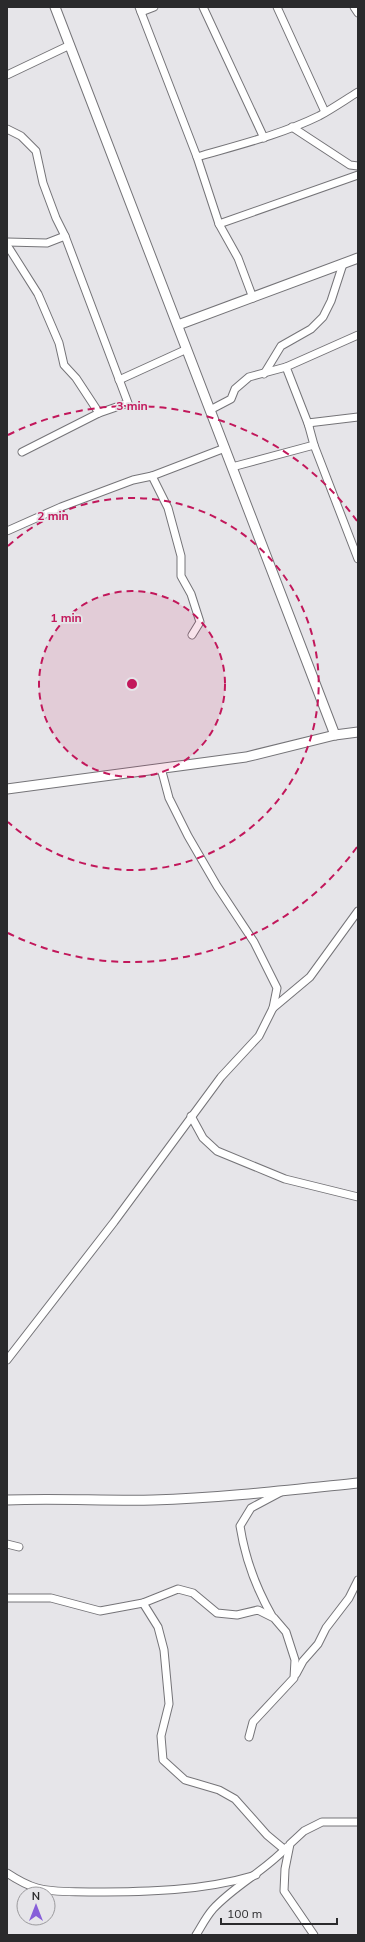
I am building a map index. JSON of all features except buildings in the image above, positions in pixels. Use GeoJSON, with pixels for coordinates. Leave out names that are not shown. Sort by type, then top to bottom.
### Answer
{"type":"FeatureCollection","features":[{"type":"Feature","properties":{"kind":"street"},"geometry":{"type":"LineString","coordinates":[[55,7],[335,735]]}},
{"type":"Feature","properties":{"kind":"street"},"geometry":{"type":"LineString","coordinates":[[154,7],[140,10],[196,157],[219,224],[238,258],[253,298]]}},
{"type":"Feature","properties":{"kind":"street"},"geometry":{"type":"LineString","coordinates":[[203,7],[264,138]]}},
{"type":"Feature","properties":{"kind":"street"},"geometry":{"type":"LineString","coordinates":[[277,7],[325,112]]}},
{"type":"Feature","properties":{"kind":"street"},"geometry":{"type":"LineString","coordinates":[[354,7],[358,13]]}},
{"type":"Feature","properties":{"kind":"street"},"geometry":{"type":"LineString","coordinates":[[7,75],[70,45]]}},
{"type":"Feature","properties":{"kind":"street"},"geometry":{"type":"LineString","coordinates":[[196,157],[264,138],[292,127],[325,112],[358,92]]}},
{"type":"Feature","properties":{"kind":"street"},"geometry":{"type":"LineString","coordinates":[[292,127],[350,165],[358,166]]}},
{"type":"Feature","properties":{"kind":"street"},"geometry":{"type":"LineString","coordinates":[[7,128],[21,136],[36,151],[43,183],[56,218],[65,236],[128,403],[99,413],[22,452]]}},
{"type":"Feature","properties":{"kind":"street"},"geometry":{"type":"LineString","coordinates":[[219,224],[358,174]]}},
{"type":"Feature","properties":{"kind":"street"},"geometry":{"type":"LineString","coordinates":[[7,244],[47,243],[65,236]]}},
{"type":"Feature","properties":{"kind":"street"},"geometry":{"type":"LineString","coordinates":[[7,244],[38,294],[59,343],[64,365],[76,378],[99,413]]}},
{"type":"Feature","properties":{"kind":"street"},"geometry":{"type":"LineString","coordinates":[[178,325],[358,258]]}},
{"type":"Feature","properties":{"kind":"street"},"geometry":{"type":"LineString","coordinates":[[264,374],[281,346],[311,329],[323,317],[331,301],[343,264]]}},
{"type":"Feature","properties":{"kind":"street"},"geometry":{"type":"LineString","coordinates":[[210,410],[231,399],[235,389],[249,377],[286,367],[358,335]]}},
{"type":"Feature","properties":{"kind":"street"},"geometry":{"type":"LineString","coordinates":[[119,380],[187,349]]}},
{"type":"Feature","properties":{"kind":"street"},"geometry":{"type":"LineString","coordinates":[[286,367],[358,559]]}},
{"type":"Feature","properties":{"kind":"street"},"geometry":{"type":"LineString","coordinates":[[309,426],[308,423],[358,417]]}},
{"type":"Feature","properties":{"kind":"street"},"geometry":{"type":"LineString","coordinates":[[232,467],[314,445]]}},
{"type":"Feature","properties":{"kind":"street"},"geometry":{"type":"LineString","coordinates":[[7,531],[61,507],[133,480],[152,476],[225,448]]}},
{"type":"Feature","properties":{"kind":"street"},"geometry":{"type":"LineString","coordinates":[[152,476],[168,508],[181,556],[181,576],[190,594],[200,622],[192,635]]}},
{"type":"Feature","properties":{"kind":"street"},"geometry":{"type":"LineString","coordinates":[[7,789],[246,757],[335,735],[358,732]]}},
{"type":"Feature","properties":{"kind":"street"},"geometry":{"type":"LineString","coordinates":[[7,1360],[114,1222],[220,1077],[259,1036],[273,1008],[277,988],[254,942],[217,886],[188,836],[169,798],[160,768]]}},
{"type":"Feature","properties":{"kind":"street"},"geometry":{"type":"LineString","coordinates":[[273,1008],[310,977],[358,911]]}},
{"type":"Feature","properties":{"kind":"street"},"geometry":{"type":"LineString","coordinates":[[191,1116],[203,1138],[217,1151],[285,1179],[358,1196]]}},
{"type":"Feature","properties":{"kind":"street"},"geometry":{"type":"LineString","coordinates":[[7,1500],[53,1498],[152,1500],[282,1491],[358,1483]]}},
{"type":"Feature","properties":{"kind":"street"},"geometry":{"type":"LineString","coordinates":[[282,1491],[251,1508],[240,1526],[243,1546],[261,1596],[273,1617],[286,1632],[295,1660],[294,1678]]}},
{"type":"Feature","properties":{"kind":"street"},"geometry":{"type":"LineString","coordinates":[[7,1544],[19,1548]]}},
{"type":"Feature","properties":{"kind":"street"},"geometry":{"type":"LineString","coordinates":[[249,1737],[253,1722],[294,1678],[303,1661],[318,1644],[326,1628],[350,1598],[358,1580]]}},
{"type":"Feature","properties":{"kind":"street"},"geometry":{"type":"LineString","coordinates":[[7,1598],[51,1598],[100,1611],[143,1602],[178,1589],[192,1593],[217,1613],[237,1615],[258,1610],[273,1617]]}},
{"type":"Feature","properties":{"kind":"street"},"geometry":{"type":"LineString","coordinates":[[143,1602],[158,1626],[164,1650],[169,1704],[161,1736],[163,1760],[185,1780],[219,1790],[234,1799],[267,1835],[285,1850]]}},
{"type":"Feature","properties":{"kind":"street"},"geometry":{"type":"LineString","coordinates":[[196,1935],[213,1910],[230,1894],[272,1862],[304,1831],[322,1822],[358,1822]]}},
{"type":"Feature","properties":{"kind":"street"},"geometry":{"type":"LineString","coordinates":[[290,1844],[285,1869],[284,1891],[314,1935]]}},
{"type":"Feature","properties":{"kind":"street"},"geometry":{"type":"LineString","coordinates":[[7,1873],[37,1888],[56,1891],[143,1892],[173,1891],[234,1882],[256,1875]]}}]}
